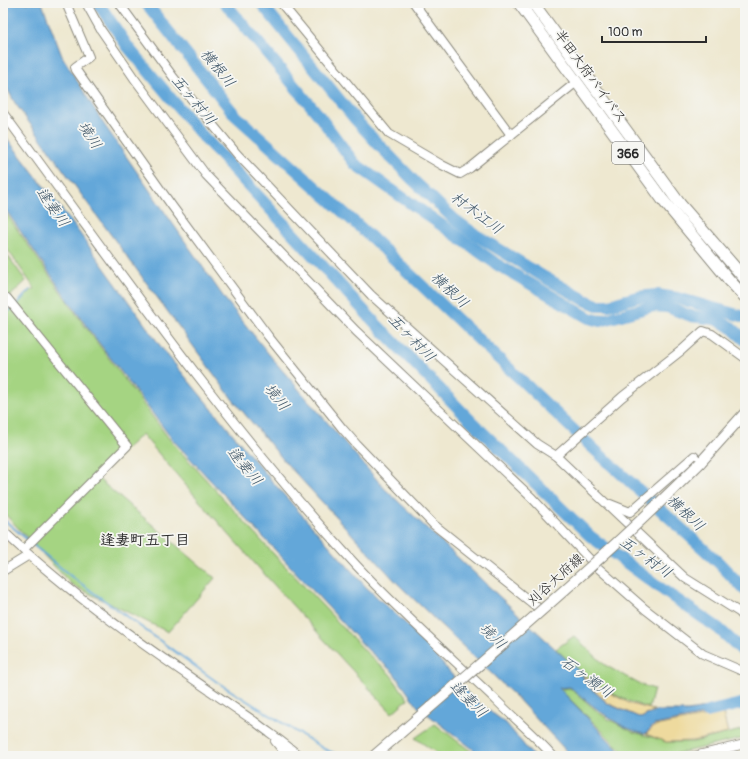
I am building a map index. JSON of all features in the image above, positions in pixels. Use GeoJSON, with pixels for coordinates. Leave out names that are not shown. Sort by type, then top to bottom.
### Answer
{"type":"FeatureCollection","features":[{"type":"Feature","properties":{"kind":"highway","name":"半田大府パイパス"},"geometry":{"type":"LineString","coordinates":[[519,3],[662,199],[745,297]]}},
{"type":"Feature","properties":{"kind":"highway","name":"半田大府パイパス"},"geometry":{"type":"LineString","coordinates":[[532,3],[680,204],[745,280]]}},
{"type":"Feature","properties":{"kind":"main road","name":"刈谷大府線"},"geometry":{"type":"LineString","coordinates":[[374,756],[542,611],[668,496],[745,413]]}},
{"type":"Feature","properties":{"kind":"street"},"geometry":{"type":"LineString","coordinates":[[66,3],[89,57],[75,67],[76,70],[172,206],[268,336],[357,445],[433,524],[542,611]]}},
{"type":"Feature","properties":{"kind":"street"},"geometry":{"type":"LineString","coordinates":[[86,3],[101,30],[134,78],[206,175],[356,331],[532,498],[596,566],[639,604],[702,654],[740,670],[745,670]]}},
{"type":"Feature","properties":{"kind":"street"},"geometry":{"type":"LineString","coordinates":[[119,3],[174,78],[237,154],[371,295],[537,444],[556,456],[686,578],[739,612],[745,618]]}},
{"type":"Feature","properties":{"kind":"street"},"geometry":{"type":"LineString","coordinates":[[281,3],[390,134],[460,174],[470,168],[574,84],[575,80]]}},
{"type":"Feature","properties":{"kind":"street"},"geometry":{"type":"LineString","coordinates":[[414,3],[511,135]]}},
{"type":"Feature","properties":{"kind":"street"},"geometry":{"type":"LineString","coordinates":[[3,113],[188,365],[230,418],[315,519],[363,572],[553,756]]}},
{"type":"Feature","properties":{"kind":"street"},"geometry":{"type":"LineString","coordinates":[[3,302],[7,298],[126,446],[26,553],[3,571]]}},
{"type":"Feature","properties":{"kind":"street"},"geometry":{"type":"LineString","coordinates":[[556,456],[622,397],[682,350],[703,331],[712,334],[745,358]]}},
{"type":"Feature","properties":{"kind":"street"},"geometry":{"type":"LineString","coordinates":[[605,502],[630,512],[694,456],[700,463]]}},
{"type":"Feature","properties":{"kind":"street"},"geometry":{"type":"LineString","coordinates":[[3,531],[26,553],[87,603],[140,643],[254,722],[299,756]]}},
{"type":"Feature","properties":{"kind":"street"},"geometry":{"type":"LineString","coordinates":[[271,736],[287,756]]}},
{"type":"Feature","properties":{"kind":"street"},"geometry":{"type":"LineString","coordinates":[[694,756],[745,744]]}},
{"type":"Feature","properties":{"kind":"green space"},"geometry":{"type":"Polygon","coordinates":[[[3,209],[84,325],[170,440],[270,550],[367,653],[390,674],[408,699],[392,713],[265,575],[142,434],[96,477],[215,578],[168,632],[72,585],[3,512],[3,316],[33,289],[35,289],[3,243],[3,209]]]}},
{"type":"Feature","properties":{"kind":"green space"},"geometry":{"type":"Polygon","coordinates":[[[3,249],[26,281],[3,303],[3,249]]]}},
{"type":"Feature","properties":{"kind":"green space"},"geometry":{"type":"Polygon","coordinates":[[[574,636],[605,665],[639,684],[654,689],[649,708],[610,692],[588,677],[556,649],[574,636]]]}},
{"type":"Feature","properties":{"kind":"green space"},"geometry":{"type":"Polygon","coordinates":[[[570,688],[608,719],[633,732],[666,742],[693,742],[745,729],[745,738],[666,756],[624,756],[625,754],[560,689],[570,688]]]}},
{"type":"Feature","properties":{"kind":"green space"},"geometry":{"type":"Polygon","coordinates":[[[435,724],[477,756],[441,756],[415,738],[435,724]]]}},
{"type":"Feature","properties":{"kind":"sand"},"geometry":{"type":"Polygon","coordinates":[[[583,675],[606,691],[631,704],[654,710],[641,718],[608,703],[587,683],[583,675]]]}},
{"type":"Feature","properties":{"kind":"sand"},"geometry":{"type":"Polygon","coordinates":[[[723,713],[728,733],[693,741],[666,742],[646,734],[655,726],[723,713]]]}},
{"type":"Feature","properties":{"kind":"water","name":"境川"},"geometry":{"type":"Polygon","coordinates":[[[3,3],[42,3],[62,56],[103,123],[225,299],[276,363],[385,489],[581,673],[586,684],[608,704],[641,718],[655,711],[688,711],[722,705],[723,711],[654,725],[645,734],[634,731],[605,715],[570,687],[559,688],[623,755],[571,756],[516,697],[398,584],[286,463],[233,400],[15,103],[3,81],[3,3]]]}},
{"type":"Feature","properties":{"kind":"water","name":"逢妻川"},"geometry":{"type":"Polygon","coordinates":[[[3,131],[9,141],[73,224],[164,351],[270,479],[366,587],[416,633],[472,698],[506,723],[533,756],[482,756],[418,707],[393,672],[368,650],[172,439],[87,327],[3,206],[3,131]]]}},
{"type":"Feature","properties":{"kind":"waterway","name":"五ヶ村川"},"geometry":{"type":"LineString","coordinates":[[98,3],[128,47],[199,132],[378,326],[472,422],[590,536],[670,595],[718,628],[745,653]]}},
{"type":"Feature","properties":{"kind":"waterway","name":"横根川"},"geometry":{"type":"LineString","coordinates":[[146,3],[235,115],[372,238],[583,439],[719,563],[745,590]]}},
{"type":"Feature","properties":{"kind":"waterway"},"geometry":{"type":"LineString","coordinates":[[225,3],[317,113],[355,164],[498,265],[589,318],[600,321],[653,306],[667,307],[691,316],[715,319],[731,327],[745,340]]}},
{"type":"Feature","properties":{"kind":"waterway","name":"村木江川"},"geometry":{"type":"LineString","coordinates":[[261,3],[355,119],[377,143],[454,219],[476,235],[544,277],[597,305],[609,305],[637,297],[657,295],[677,298],[745,317]]}},
{"type":"Feature","properties":{"kind":"waterway"},"geometry":{"type":"LineString","coordinates":[[16,305],[30,290]]}},
{"type":"Feature","properties":{"kind":"waterway"},"geometry":{"type":"LineString","coordinates":[[3,316],[12,308]]}},
{"type":"Feature","properties":{"kind":"waterway"},"geometry":{"type":"LineString","coordinates":[[3,519],[29,541]]}},
{"type":"Feature","properties":{"kind":"waterway"},"geometry":{"type":"LineString","coordinates":[[32,544],[72,577],[217,682],[324,749],[341,756]]}},
{"type":"Feature","properties":{"kind":"waterway","name":"石ヶ瀬川"},"geometry":{"type":"LineString","coordinates":[[707,712],[745,703]]}},
{"type":"Feature","properties":{"kind":"district","name":"逢妻町五丁目"},"geometry":{"type":"Point","coordinates":[145,540]}}]}
